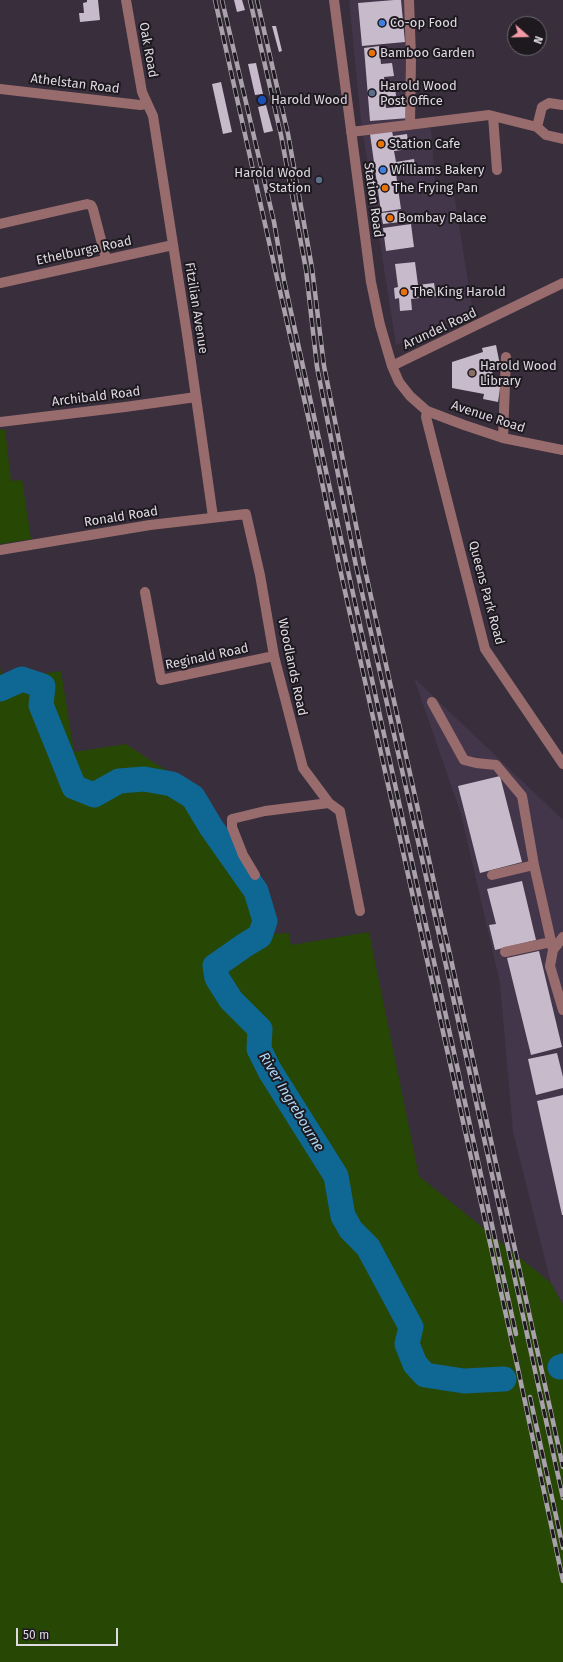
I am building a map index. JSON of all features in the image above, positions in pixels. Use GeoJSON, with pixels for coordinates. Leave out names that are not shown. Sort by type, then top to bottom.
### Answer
{"type":"FeatureCollection","features":[{"type":"Feature","properties":{"kind":"street","name":"Oak Road"},"geometry":{"type":"LineString","coordinates":[[126,0],[142,92],[146,104]]}},
{"type":"Feature","properties":{"kind":"street","name":"Station Road"},"geometry":{"type":"LineString","coordinates":[[334,0],[372,282],[380,325],[392,366],[399,382],[410,396]]}},
{"type":"Feature","properties":{"kind":"street"},"geometry":{"type":"LineString","coordinates":[[409,0],[411,58],[410,125]]}},
{"type":"Feature","properties":{"kind":"street","name":"Athelstan Road"},"geometry":{"type":"LineString","coordinates":[[0,89],[140,105],[146,104]]}},
{"type":"Feature","properties":{"kind":"street"},"geometry":{"type":"LineString","coordinates":[[537,127],[542,107],[549,103],[563,105]]}},
{"type":"Feature","properties":{"kind":"street","name":"Fitzilian Avenue"},"geometry":{"type":"LineString","coordinates":[[146,104],[153,116],[187,334],[213,517]]}},
{"type":"Feature","properties":{"kind":"street"},"geometry":{"type":"LineString","coordinates":[[351,132],[410,125],[430,121],[489,115],[537,127],[546,135],[563,139]]}},
{"type":"Feature","properties":{"kind":"street"},"geometry":{"type":"LineString","coordinates":[[493,116],[497,170]]}},
{"type":"Feature","properties":{"kind":"street"},"geometry":{"type":"LineString","coordinates":[[0,224],[87,204],[91,205],[106,259]]}},
{"type":"Feature","properties":{"kind":"street","name":"Ethelburga Road"},"geometry":{"type":"LineString","coordinates":[[0,283],[173,245]]}},
{"type":"Feature","properties":{"kind":"street","name":"Arundel Road"},"geometry":{"type":"LineString","coordinates":[[392,366],[563,283]]}},
{"type":"Feature","properties":{"kind":"street"},"geometry":{"type":"LineString","coordinates":[[503,438],[506,356]]}},
{"type":"Feature","properties":{"kind":"street","name":"Avenue Road"},"geometry":{"type":"LineString","coordinates":[[410,396],[427,411],[464,425],[503,438],[563,450]]}},
{"type":"Feature","properties":{"kind":"street","name":"Archibald Road"},"geometry":{"type":"LineString","coordinates":[[0,422],[196,397]]}},
{"type":"Feature","properties":{"kind":"street","name":"Queens Park Road"},"geometry":{"type":"LineString","coordinates":[[427,411],[426,417],[485,649],[563,764]]}},
{"type":"Feature","properties":{"kind":"street","name":"Ronald Road"},"geometry":{"type":"LineString","coordinates":[[0,550],[150,525],[246,514]]}},
{"type":"Feature","properties":{"kind":"street","name":"Woodlands Road"},"geometry":{"type":"LineString","coordinates":[[246,514],[260,576],[274,656],[303,768],[329,803],[340,811],[360,911]]}},
{"type":"Feature","properties":{"kind":"street","name":"Reginald Road"},"geometry":{"type":"LineString","coordinates":[[145,592],[161,680],[274,656]]}},
{"type":"Feature","properties":{"kind":"street"},"geometry":{"type":"LineString","coordinates":[[432,702],[464,760],[476,764],[496,765],[522,796],[534,865],[552,946],[550,966],[563,1010]]}},
{"type":"Feature","properties":{"kind":"street"},"geometry":{"type":"LineString","coordinates":[[255,875],[243,855],[232,827],[232,819],[265,811],[329,803]]}},
{"type":"Feature","properties":{"kind":"street"},"geometry":{"type":"LineString","coordinates":[[492,875],[534,865]]}},
{"type":"Feature","properties":{"kind":"street"},"geometry":{"type":"LineString","coordinates":[[505,952],[552,946],[563,937]]}},
{"type":"Feature","properties":{"kind":"shaded area"},"geometry":{"type":"Polygon","coordinates":[[[349,0],[405,0],[411,119],[431,129],[436,195],[454,194],[473,313],[396,345],[361,121],[349,0]]]}},
{"type":"Feature","properties":{"kind":"shaded area"},"geometry":{"type":"Polygon","coordinates":[[[414,678],[563,820],[563,1304],[551,1283],[513,1132],[500,983],[461,814],[414,678]]]}},
{"type":"Feature","properties":{"kind":"green space"},"geometry":{"type":"Polygon","coordinates":[[[5,429],[11,481],[22,480],[31,539],[0,544],[0,430],[5,429]]]}},
{"type":"Feature","properties":{"kind":"green space"},"geometry":{"type":"Polygon","coordinates":[[[0,666],[2,679],[61,671],[74,752],[126,744],[156,764],[201,789],[263,895],[271,917],[271,934],[289,933],[291,945],[369,932],[419,1176],[551,1283],[563,1305],[563,1662],[0,1662],[0,666]]]}},
{"type":"Feature","properties":{"kind":"building"},"geometry":{"type":"Polygon","coordinates":[[[87,0],[98,0],[100,20],[80,22],[79,13],[84,13],[83,3],[87,2],[87,0]]]}},
{"type":"Feature","properties":{"kind":"building"},"geometry":{"type":"Polygon","coordinates":[[[234,0],[242,0],[245,10],[237,12],[234,0]]]}},
{"type":"Feature","properties":{"kind":"building"},"geometry":{"type":"Polygon","coordinates":[[[401,0],[405,42],[362,46],[358,3],[401,0]]]}},
{"type":"Feature","properties":{"kind":"building"},"geometry":{"type":"Polygon","coordinates":[[[272,26],[276,26],[282,51],[279,52],[272,26]]]}},
{"type":"Feature","properties":{"kind":"building"},"geometry":{"type":"Polygon","coordinates":[[[379,46],[381,64],[392,63],[394,76],[384,77],[385,88],[395,87],[396,96],[385,97],[386,108],[407,106],[409,118],[370,121],[364,48],[379,46]]]}},
{"type":"Feature","properties":{"kind":"building"},"geometry":{"type":"Polygon","coordinates":[[[256,63],[263,94],[255,95],[248,64],[256,63]]]}},
{"type":"Feature","properties":{"kind":"building"},"geometry":{"type":"Polygon","coordinates":[[[221,82],[232,132],[223,134],[212,84],[221,82]]]}},
{"type":"Feature","properties":{"kind":"building"},"geometry":{"type":"Polygon","coordinates":[[[266,105],[273,131],[264,133],[258,107],[266,105]]]}},
{"type":"Feature","properties":{"kind":"building"},"geometry":{"type":"Polygon","coordinates":[[[392,131],[393,136],[407,134],[409,149],[394,151],[396,162],[414,159],[416,171],[396,174],[401,209],[381,212],[370,134],[392,131]]]}},
{"type":"Feature","properties":{"kind":"building"},"geometry":{"type":"Polygon","coordinates":[[[399,211],[400,222],[383,224],[381,213],[399,211]]]}},
{"type":"Feature","properties":{"kind":"building"},"geometry":{"type":"Polygon","coordinates":[[[411,224],[414,247],[386,251],[383,228],[411,224]]]}},
{"type":"Feature","properties":{"kind":"building"},"geometry":{"type":"Polygon","coordinates":[[[415,262],[418,285],[434,283],[436,296],[411,299],[412,310],[400,311],[399,298],[395,299],[394,288],[398,287],[395,264],[415,262]]]}},
{"type":"Feature","properties":{"kind":"building","name":"Harold Wood Library"},"geometry":{"type":"Polygon","coordinates":[[[496,345],[500,365],[492,367],[493,380],[501,382],[498,402],[483,399],[484,394],[452,388],[452,362],[483,352],[482,348],[496,345]]]}},
{"type":"Feature","properties":{"kind":"building"},"geometry":{"type":"Polygon","coordinates":[[[500,776],[522,862],[480,873],[458,786],[500,776]]]}},
{"type":"Feature","properties":{"kind":"building"},"geometry":{"type":"Polygon","coordinates":[[[522,881],[536,940],[495,950],[489,925],[496,924],[487,889],[522,881]]]}},
{"type":"Feature","properties":{"kind":"building"},"geometry":{"type":"Polygon","coordinates":[[[539,951],[562,1047],[531,1055],[507,958],[539,951]]]}},
{"type":"Feature","properties":{"kind":"building"},"geometry":{"type":"Polygon","coordinates":[[[557,1053],[563,1077],[563,1088],[536,1095],[528,1059],[557,1053]]]}},
{"type":"Feature","properties":{"kind":"building"},"geometry":{"type":"Polygon","coordinates":[[[563,1095],[563,1215],[562,1215],[537,1101],[563,1095]]]}},
{"type":"Feature","properties":{"kind":"waterway","name":"River Ingrebourne"},"geometry":{"type":"LineString","coordinates":[[0,689],[22,679],[43,686],[41,705],[74,787],[94,795],[119,781],[144,779],[172,784],[193,797],[211,827],[256,891],[265,921],[260,936],[215,966],[217,978],[231,1000],[260,1029],[259,1049],[270,1071],[336,1176],[343,1216],[351,1230],[368,1247],[411,1327],[407,1344],[415,1364],[425,1375],[464,1381],[504,1379]]}},
{"type":"Feature","properties":{"kind":"railway"},"geometry":{"type":"LineString","coordinates":[[215,0],[518,1369],[563,1581]]}},
{"type":"Feature","properties":{"kind":"railway"},"geometry":{"type":"LineString","coordinates":[[222,0],[274,222],[284,280],[516,1334]]}},
{"type":"Feature","properties":{"kind":"railway"},"geometry":{"type":"LineString","coordinates":[[250,0],[281,135],[306,270],[317,367],[356,566],[449,979],[563,1498]]}},
{"type":"Feature","properties":{"kind":"railway"},"geometry":{"type":"LineString","coordinates":[[257,0],[288,134],[312,268],[324,366],[364,565],[563,1467]]}},
{"type":"Feature","properties":{"kind":"railway"},"geometry":{"type":"LineString","coordinates":[[530,1397],[563,1548]]}},
{"type":"Feature","properties":{"kind":"place","name":"Co-op Food"},"geometry":{"type":"Point","coordinates":[382,23]}},
{"type":"Feature","properties":{"kind":"place","name":"Bamboo Garden"},"geometry":{"type":"Point","coordinates":[372,53]}},
{"type":"Feature","properties":{"kind":"place","name":"Harold Wood Post Office"},"geometry":{"type":"Point","coordinates":[372,93]}},
{"type":"Feature","properties":{"kind":"place","name":"Harold Wood"},"geometry":{"type":"Point","coordinates":[262,100]}},
{"type":"Feature","properties":{"kind":"place","name":"Station Cafe"},"geometry":{"type":"Point","coordinates":[381,144]}},
{"type":"Feature","properties":{"kind":"place","name":"Williams Bakery"},"geometry":{"type":"Point","coordinates":[383,170]}},
{"type":"Feature","properties":{"kind":"place","name":"Harold Wood Station"},"geometry":{"type":"Point","coordinates":[319,180]}},
{"type":"Feature","properties":{"kind":"place","name":"The Frying Pan"},"geometry":{"type":"Point","coordinates":[385,188]}},
{"type":"Feature","properties":{"kind":"place","name":"Bombay Palace"},"geometry":{"type":"Point","coordinates":[390,218]}},
{"type":"Feature","properties":{"kind":"place","name":"The King Harold"},"geometry":{"type":"Point","coordinates":[404,292]}},
{"type":"Feature","properties":{"kind":"place","name":"Harold Wood Library"},"geometry":{"type":"Point","coordinates":[472,373]}}]}
